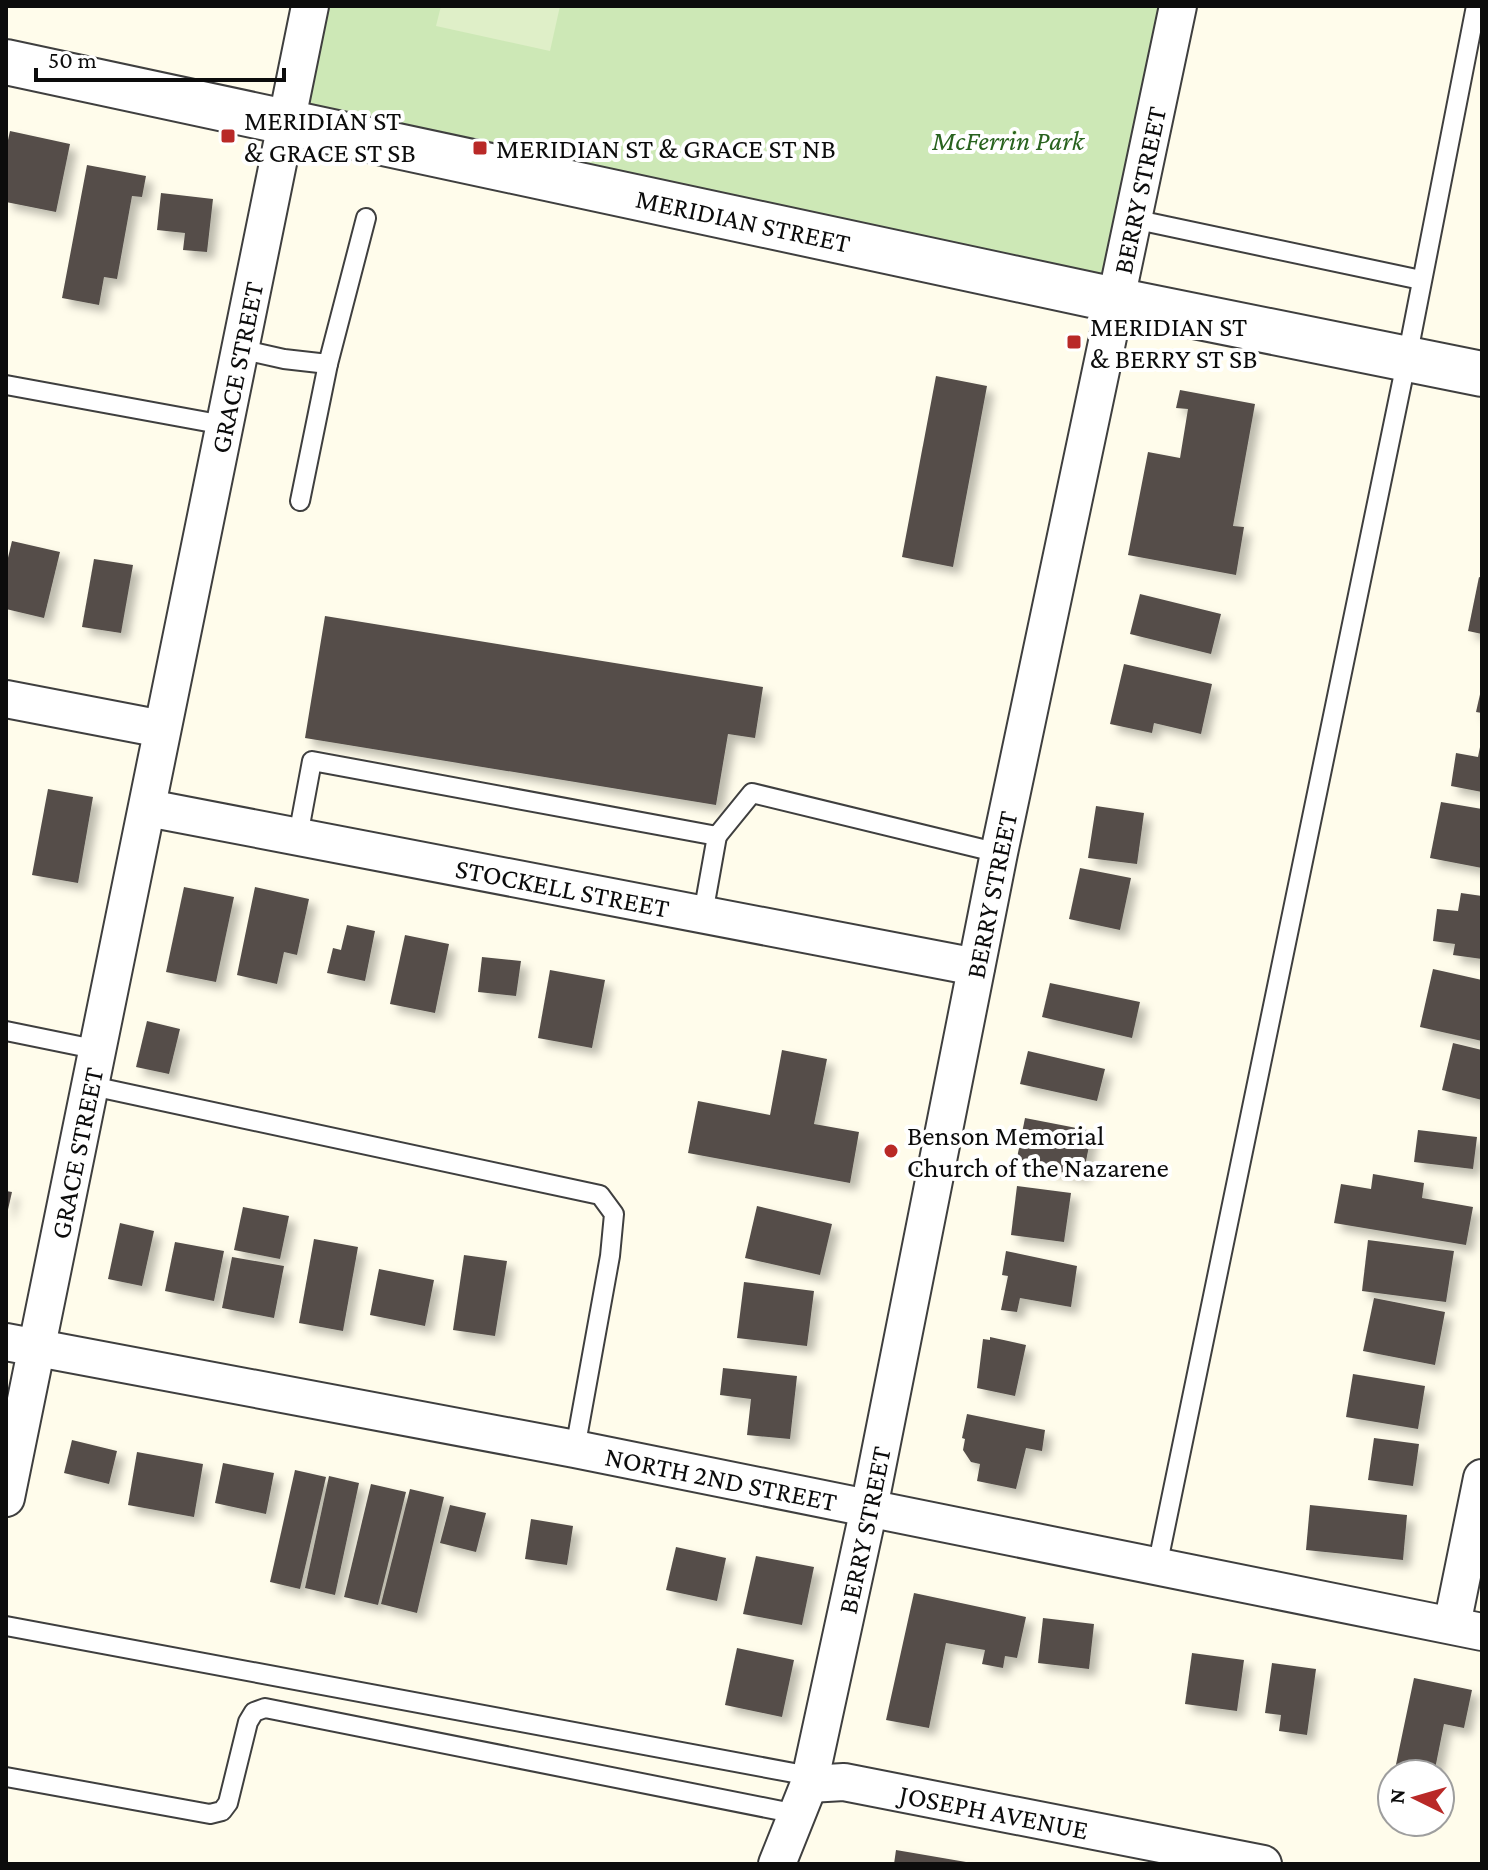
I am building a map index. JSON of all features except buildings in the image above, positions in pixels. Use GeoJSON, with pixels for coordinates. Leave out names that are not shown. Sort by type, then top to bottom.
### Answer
{"type":"FeatureCollection","features":[{"type":"Feature","properties":{"kind":"street","name":"GRACE STREET"},"geometry":{"type":"LineString","coordinates":[[6,1498],[21,1345],[92,1086],[310,6]]}},
{"type":"Feature","properties":{"kind":"street","name":"BERRY STREET"},"geometry":{"type":"LineString","coordinates":[[805,1791],[869,1508],[999,853],[1178,6]]}},
{"type":"Feature","properties":{"kind":"street","name":"MERIDIAN STREET"},"geometry":{"type":"LineString","coordinates":[[6,62],[1115,300],[1482,374]]}},
{"type":"Feature","properties":{"kind":"street"},"geometry":{"type":"LineString","coordinates":[[6,699],[162,729]]}},
{"type":"Feature","properties":{"kind":"street","name":"STOCKELL STREET"},"geometry":{"type":"LineString","coordinates":[[148,808],[976,967]]}},
{"type":"Feature","properties":{"kind":"street","name":"NORTH 2ND STREET"},"geometry":{"type":"LineString","coordinates":[[21,1345],[575,1449],[1467,1629]]}},
{"type":"Feature","properties":{"kind":"street"},"geometry":{"type":"LineString","coordinates":[[1467,1629],[1482,1478]]}},
{"type":"Feature","properties":{"kind":"street","name":"JOSEPH AVENUE"},"geometry":{"type":"LineString","coordinates":[[805,1791],[844,1782],[1263,1864]]}},
{"type":"Feature","properties":{"kind":"street"},"geometry":{"type":"LineString","coordinates":[[777,1864],[805,1791]]}},
{"type":"Feature","properties":{"kind":"lane"},"geometry":{"type":"LineString","coordinates":[[1157,1567],[1407,358],[1476,6]]}},
{"type":"Feature","properties":{"kind":"lane"},"geometry":{"type":"LineString","coordinates":[[300,501],[328,364],[366,218]]}},
{"type":"Feature","properties":{"kind":"lane"},"geometry":{"type":"LineString","coordinates":[[1133,219],[1421,280]]}},
{"type":"Feature","properties":{"kind":"lane"},"geometry":{"type":"LineString","coordinates":[[239,349],[328,364]]}},
{"type":"Feature","properties":{"kind":"lane"},"geometry":{"type":"LineString","coordinates":[[6,385],[224,425]]}},
{"type":"Feature","properties":{"kind":"lane"},"geometry":{"type":"LineString","coordinates":[[298,836],[312,761],[717,836]]}},
{"type":"Feature","properties":{"kind":"lane"},"geometry":{"type":"LineString","coordinates":[[703,914],[717,836],[752,793],[999,853]]}},
{"type":"Feature","properties":{"kind":"lane"},"geometry":{"type":"LineString","coordinates":[[6,1031],[99,1050]]}},
{"type":"Feature","properties":{"kind":"lane"},"geometry":{"type":"LineString","coordinates":[[92,1086],[600,1195],[614,1214],[610,1256],[575,1449]]}},
{"type":"Feature","properties":{"kind":"lane"},"geometry":{"type":"LineString","coordinates":[[6,1626],[805,1791]]}},
{"type":"Feature","properties":{"kind":"lane"},"geometry":{"type":"LineString","coordinates":[[6,1777],[210,1814],[222,1811],[228,1803],[248,1722],[254,1712],[265,1708],[805,1791]]}},
{"type":"Feature","properties":{"kind":"green space","name":"McFerrin Park"},"geometry":{"type":"Polygon","coordinates":[[[310,6],[1178,6],[1115,300],[285,122],[310,6]]]}},
{"type":"Feature","properties":{"kind":"green space"},"geometry":{"type":"Polygon","coordinates":[[[441,6],[560,6],[550,51],[436,26],[441,6]]]}},
{"type":"Feature","properties":{"kind":"place","name":"MERIDIAN ST & GRACE ST SB"},"geometry":{"type":"Point","coordinates":[228,136]}},
{"type":"Feature","properties":{"kind":"place","name":"MERIDIAN ST & GRACE ST NB"},"geometry":{"type":"Point","coordinates":[480,148]}},
{"type":"Feature","properties":{"kind":"place","name":"MERIDIAN ST & BERRY ST SB"},"geometry":{"type":"Point","coordinates":[1074,342]}},
{"type":"Feature","properties":{"kind":"place","name":"Benson Memorial Church of the Nazarene"},"geometry":{"type":"Point","coordinates":[891,1151]}}]}
